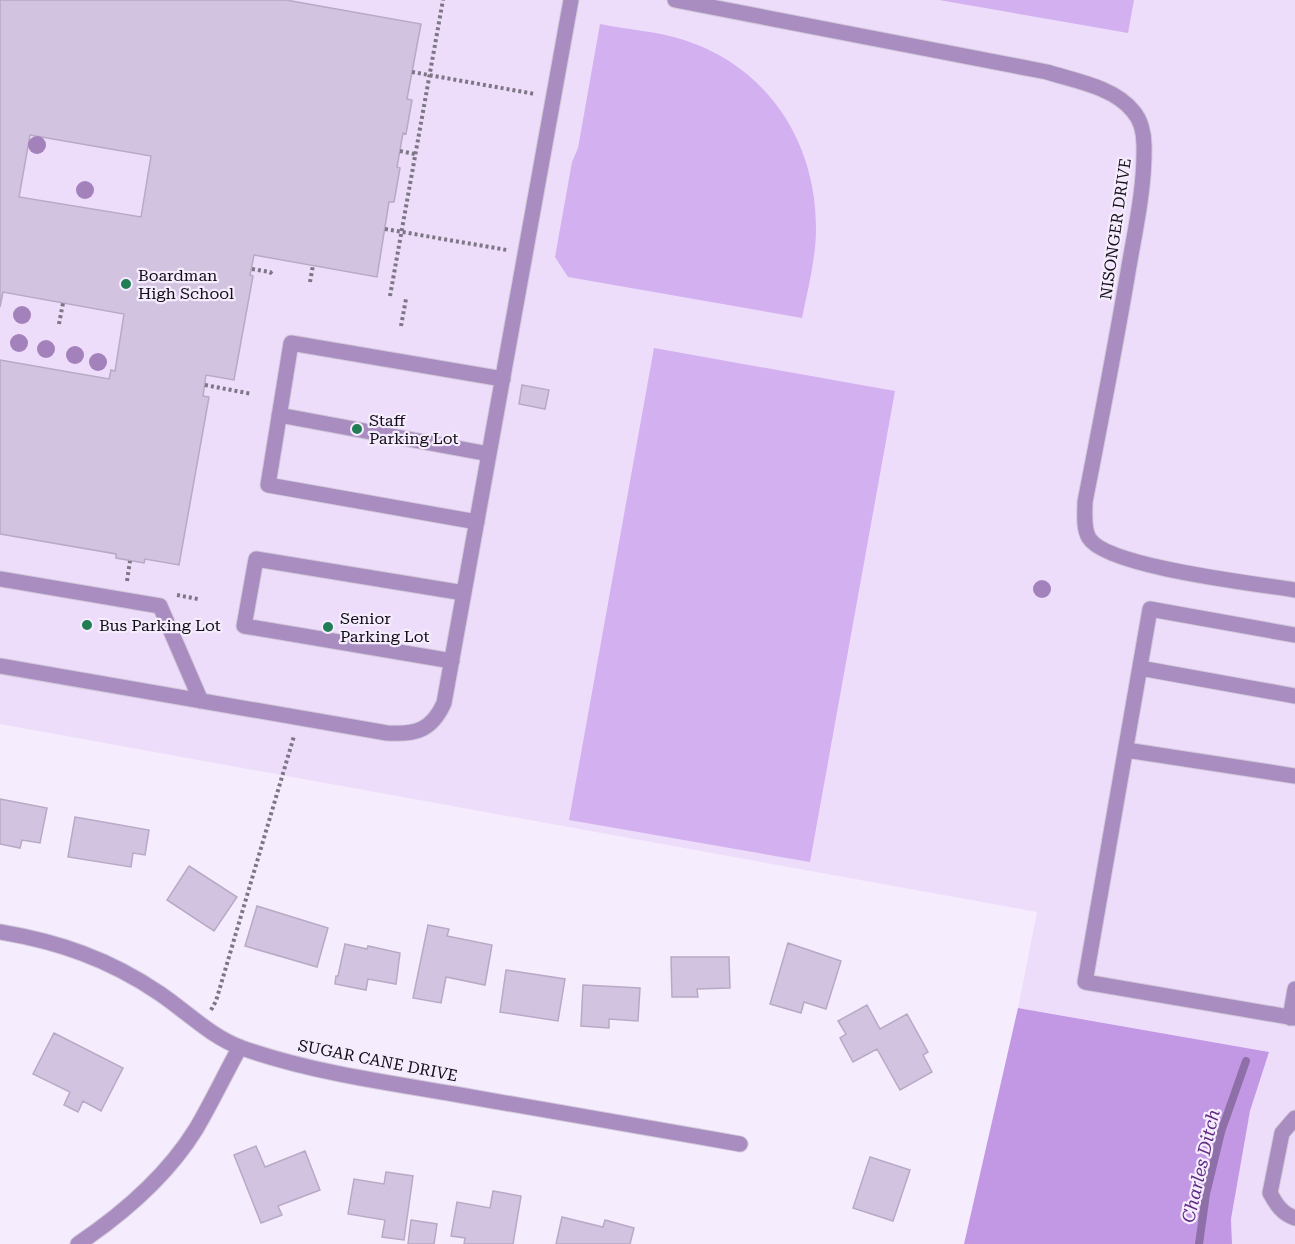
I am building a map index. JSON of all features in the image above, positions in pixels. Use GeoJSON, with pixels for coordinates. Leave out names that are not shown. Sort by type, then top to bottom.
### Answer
{"type":"FeatureCollection","features":[{"type":"Feature","properties":{"kind":"street"},"geometry":{"type":"LineString","coordinates":[[0,666],[387,733],[417,732],[429,726],[438,717],[444,703],[452,661],[571,0]]}},
{"type":"Feature","properties":{"kind":"street","name":"NISONGER DRIVE"},"geometry":{"type":"LineString","coordinates":[[675,0],[1047,72],[1098,88],[1120,99],[1134,111],[1142,126],[1145,143],[1143,185],[1113,362],[1085,502],[1089,539],[1113,555],[1146,565],[1295,590]]}},
{"type":"Feature","properties":{"kind":"street"},"geometry":{"type":"LineString","coordinates":[[477,522],[268,485],[291,343],[503,379]]}},
{"type":"Feature","properties":{"kind":"street"},"geometry":{"type":"LineString","coordinates":[[279,415],[489,454]]}},
{"type":"Feature","properties":{"kind":"street"},"geometry":{"type":"LineString","coordinates":[[452,661],[244,626],[256,559],[464,593]]}},
{"type":"Feature","properties":{"kind":"street"},"geometry":{"type":"LineString","coordinates":[[0,579],[160,606],[201,701]]}},
{"type":"Feature","properties":{"kind":"street"},"geometry":{"type":"LineString","coordinates":[[1295,635],[1150,609],[1085,982],[1293,1018],[1295,989]]}},
{"type":"Feature","properties":{"kind":"street"},"geometry":{"type":"LineString","coordinates":[[1140,668],[1295,696]]}},
{"type":"Feature","properties":{"kind":"street"},"geometry":{"type":"LineString","coordinates":[[1126,750],[1295,776]]}},
{"type":"Feature","properties":{"kind":"street","name":"SUGAR CANE DRIVE"},"geometry":{"type":"LineString","coordinates":[[0,932],[56,944],[92,956],[122,970],[160,993],[208,1029],[240,1047],[326,1072],[740,1144]]}},
{"type":"Feature","properties":{"kind":"street"},"geometry":{"type":"LineString","coordinates":[[78,1244],[104,1227],[145,1192],[167,1168],[196,1129],[240,1047]]}},
{"type":"Feature","properties":{"kind":"street"},"geometry":{"type":"LineString","coordinates":[[1295,1118],[1282,1133],[1270,1192],[1278,1206],[1295,1218]]}},
{"type":"Feature","properties":{"kind":"path"},"geometry":{"type":"LineString","coordinates":[[390,296],[443,0]]}},
{"type":"Feature","properties":{"kind":"path"},"geometry":{"type":"LineString","coordinates":[[412,72],[553,97]]}},
{"type":"Feature","properties":{"kind":"path"},"geometry":{"type":"LineString","coordinates":[[400,151],[415,154]]}},
{"type":"Feature","properties":{"kind":"path"},"geometry":{"type":"LineString","coordinates":[[385,229],[525,253]]}},
{"type":"Feature","properties":{"kind":"path"},"geometry":{"type":"LineString","coordinates":[[310,282],[312,265]]}},
{"type":"Feature","properties":{"kind":"path"},"geometry":{"type":"LineString","coordinates":[[252,269],[270,272],[273,275]]}},
{"type":"Feature","properties":{"kind":"path"},"geometry":{"type":"LineString","coordinates":[[401,326],[406,299]]}},
{"type":"Feature","properties":{"kind":"path"},"geometry":{"type":"LineString","coordinates":[[59,324],[63,303]]}},
{"type":"Feature","properties":{"kind":"path"},"geometry":{"type":"LineString","coordinates":[[205,385],[252,394]]}},
{"type":"Feature","properties":{"kind":"path"},"geometry":{"type":"LineString","coordinates":[[126,586],[130,561]]}},
{"type":"Feature","properties":{"kind":"path"},"geometry":{"type":"LineString","coordinates":[[177,595],[198,599]]}},
{"type":"Feature","properties":{"kind":"path"},"geometry":{"type":"LineString","coordinates":[[210,1011],[219,990],[299,718]]}},
{"type":"Feature","properties":{"kind":"shaded area"},"geometry":{"type":"Polygon","coordinates":[[[0,0],[1295,0],[1295,1244],[1232,1244],[1231,1219],[1250,1110],[1269,1052],[1018,1008],[1037,912],[0,724],[0,0]]]}},
{"type":"Feature","properties":{"kind":"shaded area"},"geometry":{"type":"Polygon","coordinates":[[[939,0],[1134,0],[1128,33],[939,0]]]}},
{"type":"Feature","properties":{"kind":"shaded area"},"geometry":{"type":"Polygon","coordinates":[[[600,24],[674,37],[714,52],[740,69],[763,89],[782,112],[807,166],[814,196],[815,251],[802,318],[568,277],[555,257],[572,162],[578,148],[600,24]]]}},
{"type":"Feature","properties":{"kind":"shaded area"},"geometry":{"type":"Polygon","coordinates":[[[654,348],[895,391],[810,862],[569,820],[654,348]]]}},
{"type":"Feature","properties":{"kind":"shaded area"},"geometry":{"type":"Polygon","coordinates":[[[1018,1008],[1269,1052],[1250,1111],[1231,1219],[1232,1244],[964,1244],[1018,1008]]]}},
{"type":"Feature","properties":{"kind":"building","name":"Boardman High School"},"geometry":{"type":"Polygon","coordinates":[[[0,0],[286,0],[421,24],[407,99],[412,100],[397,167],[400,168],[394,202],[389,202],[377,277],[254,255],[250,275],[253,276],[234,380],[206,375],[203,396],[209,397],[179,565],[145,559],[144,563],[116,558],[116,554],[0,534],[0,360],[109,379],[111,370],[115,371],[124,314],[3,292],[0,307],[0,0]],[[30,135],[19,197],[141,217],[151,156],[30,135]]]}},
{"type":"Feature","properties":{"kind":"building"},"geometry":{"type":"Polygon","coordinates":[[[522,385],[549,390],[545,409],[519,404],[522,385]]]}},
{"type":"Feature","properties":{"kind":"building"},"geometry":{"type":"Polygon","coordinates":[[[0,799],[47,808],[40,843],[22,840],[20,848],[0,844],[0,799]]]}},
{"type":"Feature","properties":{"kind":"building"},"geometry":{"type":"Polygon","coordinates":[[[75,817],[149,830],[145,855],[133,853],[131,867],[68,857],[75,817]]]}},
{"type":"Feature","properties":{"kind":"building"},"geometry":{"type":"Polygon","coordinates":[[[189,866],[237,897],[214,931],[167,900],[189,866]]]}},
{"type":"Feature","properties":{"kind":"building"},"geometry":{"type":"Polygon","coordinates":[[[257,906],[328,928],[317,967],[245,946],[257,906]]]}},
{"type":"Feature","properties":{"kind":"building"},"geometry":{"type":"Polygon","coordinates":[[[428,925],[449,929],[447,936],[492,945],[485,985],[446,977],[441,1003],[413,998],[428,925]]]}},
{"type":"Feature","properties":{"kind":"building"},"geometry":{"type":"Polygon","coordinates":[[[788,943],[841,961],[826,1009],[804,1002],[801,1013],[770,1004],[788,943]]]}},
{"type":"Feature","properties":{"kind":"building"},"geometry":{"type":"Polygon","coordinates":[[[345,944],[400,953],[396,984],[368,979],[366,990],[335,984],[345,944]]]}},
{"type":"Feature","properties":{"kind":"building"},"geometry":{"type":"Polygon","coordinates":[[[671,957],[729,957],[730,988],[697,989],[698,997],[672,997],[671,957]]]}},
{"type":"Feature","properties":{"kind":"building"},"geometry":{"type":"Polygon","coordinates":[[[506,970],[565,979],[558,1021],[500,1012],[506,970]]]}},
{"type":"Feature","properties":{"kind":"building"},"geometry":{"type":"Polygon","coordinates":[[[583,985],[640,988],[638,1021],[609,1019],[609,1028],[581,1026],[583,985]]]}},
{"type":"Feature","properties":{"kind":"building"},"geometry":{"type":"Polygon","coordinates":[[[867,1005],[880,1029],[907,1014],[928,1052],[923,1055],[932,1072],[900,1090],[877,1049],[853,1062],[840,1038],[846,1034],[838,1021],[867,1005]]]}},
{"type":"Feature","properties":{"kind":"building"},"geometry":{"type":"Polygon","coordinates":[[[54,1033],[123,1068],[101,1111],[83,1101],[78,1112],[64,1105],[70,1092],[33,1074],[54,1033]]]}},
{"type":"Feature","properties":{"kind":"building"},"geometry":{"type":"Polygon","coordinates":[[[256,1146],[265,1167],[305,1151],[320,1190],[278,1206],[282,1215],[261,1223],[234,1155],[256,1146]]]}},
{"type":"Feature","properties":{"kind":"building"},"geometry":{"type":"Polygon","coordinates":[[[870,1157],[910,1170],[893,1221],[853,1208],[870,1157]]]}},
{"type":"Feature","properties":{"kind":"building"},"geometry":{"type":"Polygon","coordinates":[[[386,1172],[413,1176],[404,1240],[382,1237],[385,1220],[348,1214],[354,1179],[384,1184],[386,1172]]]}},
{"type":"Feature","properties":{"kind":"building"},"geometry":{"type":"Polygon","coordinates":[[[493,1191],[521,1196],[513,1244],[464,1244],[465,1238],[451,1236],[457,1202],[490,1208],[493,1191]]]}},
{"type":"Feature","properties":{"kind":"building"},"geometry":{"type":"Polygon","coordinates":[[[562,1217],[603,1227],[605,1220],[634,1228],[630,1244],[556,1244],[562,1217]]]}},
{"type":"Feature","properties":{"kind":"building"},"geometry":{"type":"Polygon","coordinates":[[[411,1220],[437,1224],[434,1244],[408,1244],[411,1220]]]}},
{"type":"Feature","properties":{"kind":"waterway","name":"Charles Ditch"},"geometry":{"type":"LineString","coordinates":[[1199,1244],[1206,1194],[1221,1132],[1246,1061]]}},
{"type":"Feature","properties":{"kind":"place","name":"Boardman High School"},"geometry":{"type":"Point","coordinates":[126,284]}},
{"type":"Feature","properties":{"kind":"place","name":"Staff Parking Lot"},"geometry":{"type":"Point","coordinates":[357,429]}},
{"type":"Feature","properties":{"kind":"place","name":"Bus Parking Lot"},"geometry":{"type":"Point","coordinates":[87,625]}},
{"type":"Feature","properties":{"kind":"place","name":"Senior Parking Lot"},"geometry":{"type":"Point","coordinates":[328,627]}}]}
